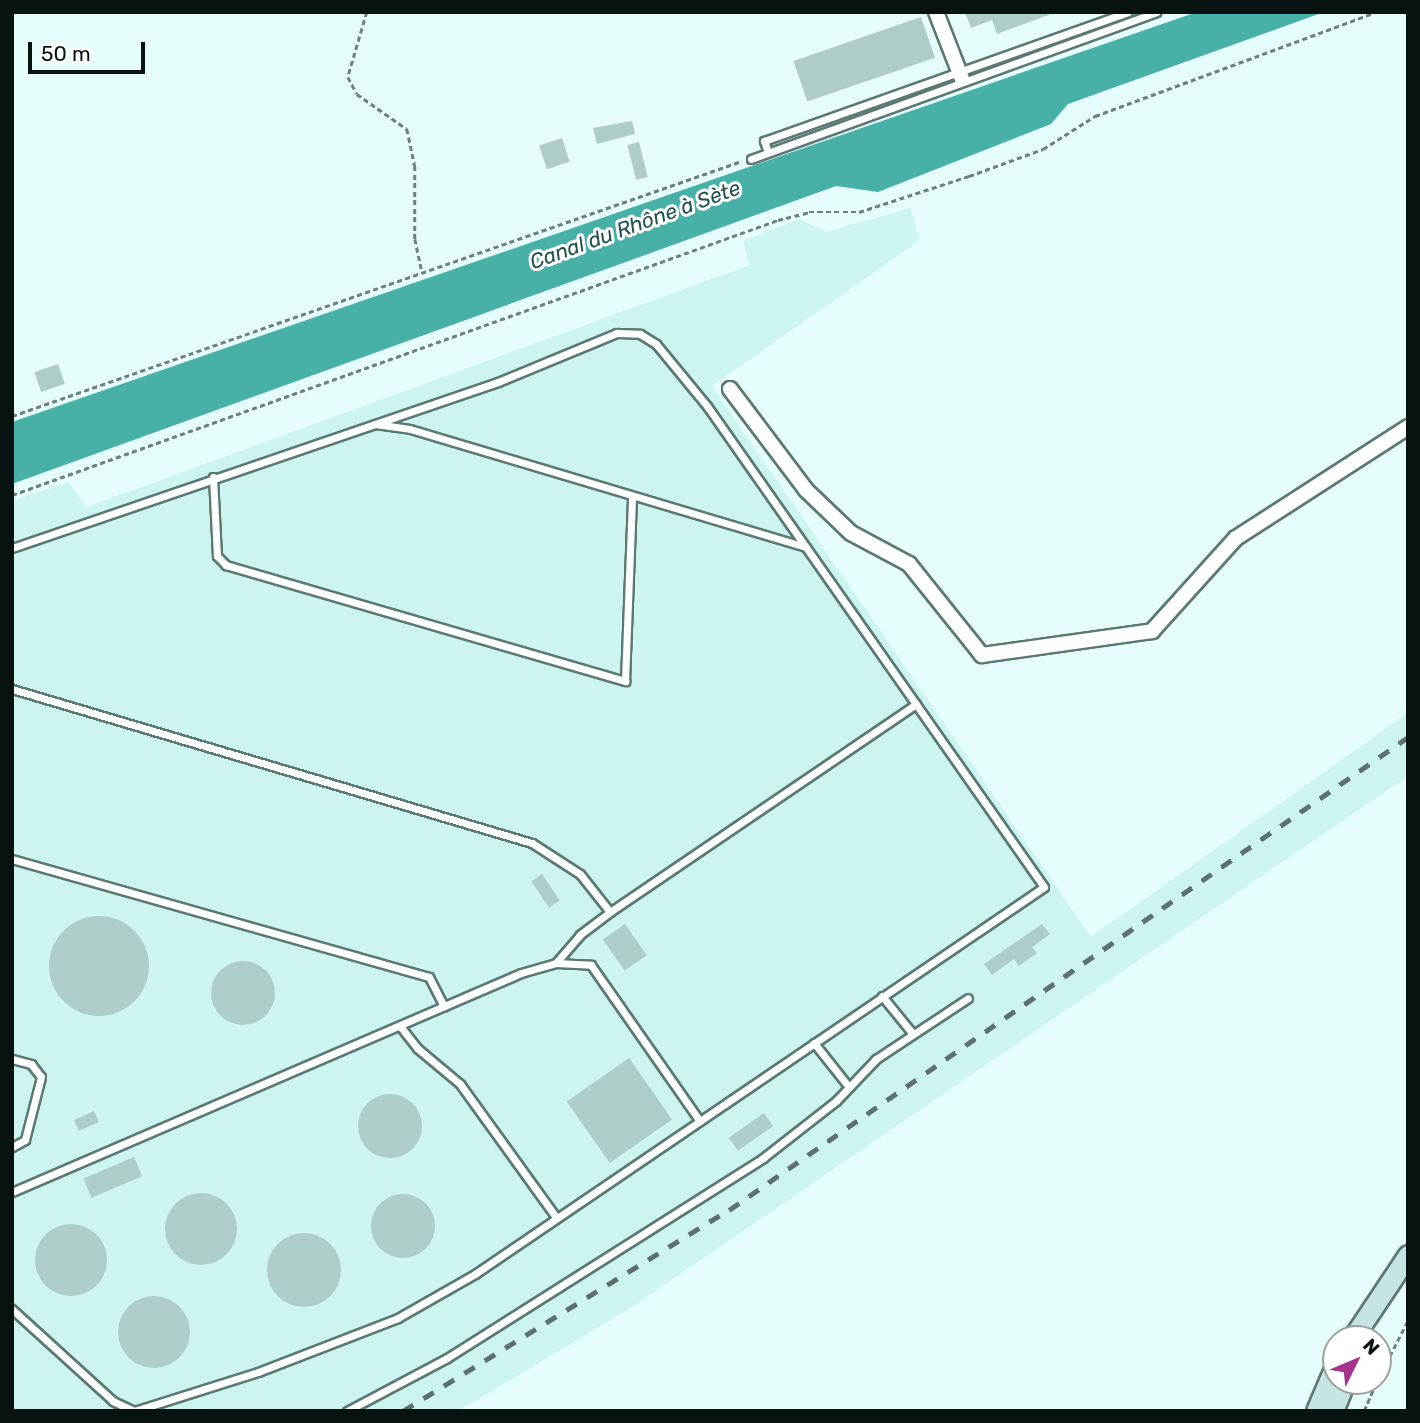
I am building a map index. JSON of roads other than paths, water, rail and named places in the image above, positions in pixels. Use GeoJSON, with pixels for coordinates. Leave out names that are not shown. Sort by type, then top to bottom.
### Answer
{"type":"FeatureCollection","features":[{"type":"Feature","properties":{"kind":"main road"},"geometry":{"type":"LineString","coordinates":[[1361,1325],[1408,1255]]}},
{"type":"Feature","properties":{"kind":"main road"},"geometry":{"type":"LineString","coordinates":[[1376,1325],[1408,1276]]}},
{"type":"Feature","properties":{"kind":"street"},"geometry":{"type":"LineString","coordinates":[[936,12],[960,75]]}},
{"type":"Feature","properties":{"kind":"street"},"geometry":{"type":"LineString","coordinates":[[730,389],[806,490],[851,533],[909,564],[982,654],[1152,631],[1236,538],[1408,427]]}},
{"type":"Feature","properties":{"kind":"lane"},"geometry":{"type":"LineString","coordinates":[[751,159],[960,75],[1128,12]]}},
{"type":"Feature","properties":{"kind":"lane"},"geometry":{"type":"LineString","coordinates":[[768,152],[764,141],[1156,12]]}},
{"type":"Feature","properties":{"kind":"lane"},"geometry":{"type":"LineString","coordinates":[[12,548],[374,423],[617,333],[640,334],[656,344],[707,406],[1044,887],[475,1274],[398,1318],[258,1372],[134,1411],[113,1401],[12,1309]]}},
{"type":"Feature","properties":{"kind":"lane"},"geometry":{"type":"LineString","coordinates":[[374,423],[410,429],[632,499],[806,547]]}},
{"type":"Feature","properties":{"kind":"lane"},"geometry":{"type":"LineString","coordinates":[[213,477],[217,556],[226,565],[625,681],[632,499]]}},
{"type":"Feature","properties":{"kind":"lane"},"geometry":{"type":"LineString","coordinates":[[12,689],[500,830],[532,843],[580,874],[610,912]]}},
{"type":"Feature","properties":{"kind":"lane"},"geometry":{"type":"LineString","coordinates":[[556,963],[580,935],[610,912],[916,704]]}},
{"type":"Feature","properties":{"kind":"lane"},"geometry":{"type":"LineString","coordinates":[[12,859],[429,977],[444,1006]]}},
{"type":"Feature","properties":{"kind":"lane"},"geometry":{"type":"LineString","coordinates":[[12,1192],[444,1006],[556,963],[591,965],[700,1121]]}},
{"type":"Feature","properties":{"kind":"lane"},"geometry":{"type":"LineString","coordinates":[[882,996],[913,1034]]}},
{"type":"Feature","properties":{"kind":"lane"},"geometry":{"type":"LineString","coordinates":[[347,1411],[447,1358],[635,1243],[763,1158],[849,1087],[876,1059],[968,998]]}},
{"type":"Feature","properties":{"kind":"lane"},"geometry":{"type":"LineString","coordinates":[[400,1026],[417,1048],[460,1084],[556,1217]]}},
{"type":"Feature","properties":{"kind":"lane"},"geometry":{"type":"LineString","coordinates":[[814,1044],[849,1087]]}},
{"type":"Feature","properties":{"kind":"lane"},"geometry":{"type":"LineString","coordinates":[[12,1059],[32,1064],[41,1077],[25,1140],[12,1147]]}},
{"type":"Feature","properties":{"kind":"water","name":"Canal du Rhône à Sète"},"geometry":{"type":"Polygon","coordinates":[[[1197,12],[1324,12],[1068,104],[1051,124],[878,192],[836,186],[12,484],[12,422],[1197,12]]]}},
{"type":"Feature","properties":{"kind":"railway"},"geometry":{"type":"LineString","coordinates":[[403,1411],[729,1210],[1408,737]]}}]}
